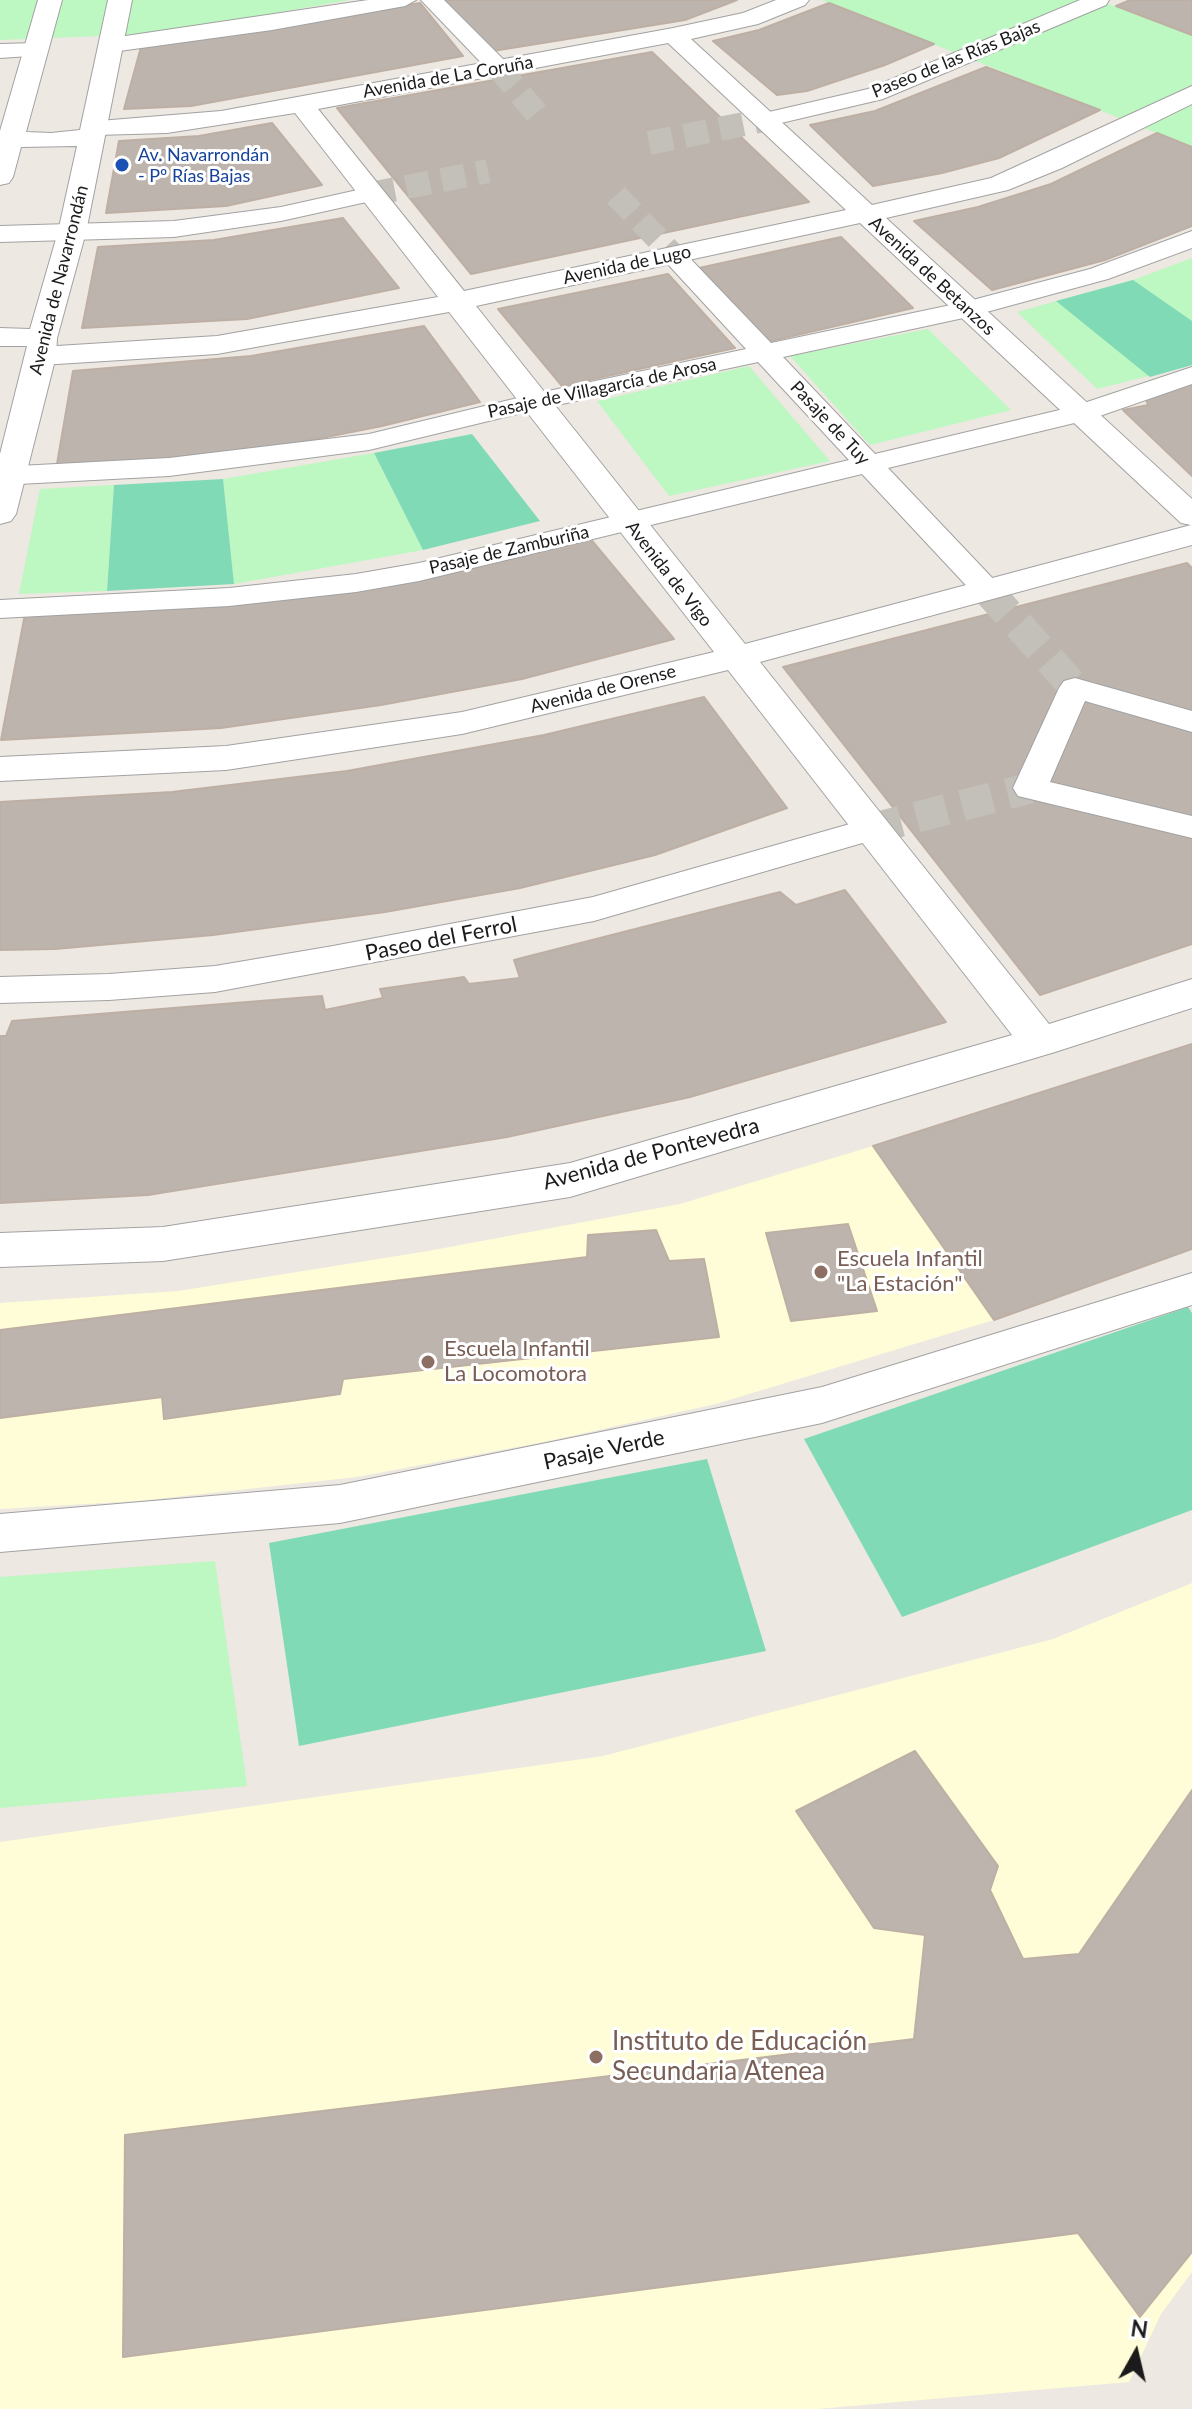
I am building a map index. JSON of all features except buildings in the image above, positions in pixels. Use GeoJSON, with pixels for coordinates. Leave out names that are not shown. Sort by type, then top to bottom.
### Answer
{"type":"FeatureCollection","features":[{"type":"Feature","properties":{"kind":"street"},"geometry":{"type":"LineString","coordinates":[[0,177],[9,130],[50,0]]}},
{"type":"Feature","properties":{"kind":"street","name":"Avenida de Navarrondán"},"geometry":{"type":"LineString","coordinates":[[0,514],[5,476],[33,357],[72,232],[120,0]]}},
{"type":"Feature","properties":{"kind":"street"},"geometry":{"type":"LineString","coordinates":[[112,45],[272,23],[405,0]]}},
{"type":"Feature","properties":{"kind":"street"},"geometry":{"type":"LineString","coordinates":[[432,0],[498,67]]}},
{"type":"Feature","properties":{"kind":"street","name":"Avenida de La Coruña"},"geometry":{"type":"LineString","coordinates":[[9,130],[51,141],[95,128],[167,125],[301,104],[750,19],[797,0]]}},
{"type":"Feature","properties":{"kind":"street","name":"Paseo de las Rías Bajas"},"geometry":{"type":"LineString","coordinates":[[764,120],[875,94],[1098,0]]}},
{"type":"Feature","properties":{"kind":"street","name":"Avenida de Betanzos"},"geometry":{"type":"LineString","coordinates":[[673,35],[1192,516]]}},
{"type":"Feature","properties":{"kind":"street"},"geometry":{"type":"LineString","coordinates":[[0,51],[36,50]]}},
{"type":"Feature","properties":{"kind":"street","name":"Avenida de Lugo"},"geometry":{"type":"LineString","coordinates":[[0,337],[33,357],[217,345],[455,302],[999,184],[1053,162],[1192,94]]}},
{"type":"Feature","properties":{"kind":"street","name":"Avenida de Vigo"},"geometry":{"type":"LineString","coordinates":[[301,104],[734,658],[1040,1042]]}},
{"type":"Feature","properties":{"kind":"street"},"geometry":{"type":"LineString","coordinates":[[0,234],[174,229],[281,214],[371,194]]}},
{"type":"Feature","properties":{"kind":"street","name":"Pasaje de Villagarcía de Arosa"},"geometry":{"type":"LineString","coordinates":[[5,476],[101,473],[231,461],[369,442],[534,402],[968,309],[1099,274],[1192,239]]}},
{"type":"Feature","properties":{"kind":"street","name":"Pasaje de Tuy"},"geometry":{"type":"LineString","coordinates":[[673,255],[987,590]]}},
{"type":"Feature","properties":{"kind":"street","name":"Pasaje de Zamburiña"},"geometry":{"type":"LineString","coordinates":[[0,609],[229,597],[356,583],[419,572],[1081,413],[1192,375]]}},
{"type":"Feature","properties":{"kind":"street","name":"Avenida de Orense"},"geometry":{"type":"LineString","coordinates":[[0,769],[226,758],[462,723],[734,658],[1192,535]]}},
{"type":"Feature","properties":{"kind":"street"},"geometry":{"type":"LineString","coordinates":[[1192,722],[1075,688],[1030,788],[1192,827]]}},
{"type":"Feature","properties":{"kind":"street","name":"Paseo del Ferrol"},"geometry":{"type":"LineString","coordinates":[[0,990],[215,979],[333,959],[594,909],[871,829]]}},
{"type":"Feature","properties":{"kind":"street","name":"Avenida de Pontevedra"},"geometry":{"type":"LineString","coordinates":[[0,1250],[163,1244],[570,1180],[1040,1042],[1192,993]]}},
{"type":"Feature","properties":{"kind":"street","name":"Pasaje Verde"},"geometry":{"type":"LineString","coordinates":[[0,1533],[340,1504],[822,1405],[1192,1289]]}},
{"type":"Feature","properties":{"kind":"shaded area","name":"Escuela Infantil La Locomotora"},"geometry":{"type":"Polygon","coordinates":[[[873,1146],[994,1320],[716,1404],[544,1442],[357,1477],[138,1501],[0,1509],[0,1303],[178,1291],[428,1251],[680,1204],[873,1146]]]}},
{"type":"Feature","properties":{"kind":"shaded area","name":"Instituto de Educación Secundaria Atenea"},"geometry":{"type":"Polygon","coordinates":[[[1192,1583],[1192,2272],[1161,2314],[1129,2382],[817,2409],[0,2409],[0,1842],[603,1756],[1053,1639],[1192,1583]]]}},
{"type":"Feature","properties":{"kind":"green space"},"geometry":{"type":"Polygon","coordinates":[[[0,0],[350,0],[152,34],[0,40],[0,0]]]}},
{"type":"Feature","properties":{"kind":"green space"},"geometry":{"type":"Polygon","coordinates":[[[822,0],[1098,0],[1192,35],[1192,147],[822,0]]]}},
{"type":"Feature","properties":{"kind":"green space"},"geometry":{"type":"Polygon","coordinates":[[[1192,258],[1192,365],[1097,389],[1017,312],[1133,280],[1192,258]]]}},
{"type":"Feature","properties":{"kind":"green space"},"geometry":{"type":"Polygon","coordinates":[[[1133,280],[1192,321],[1192,365],[1150,377],[1056,301],[1133,280]]]}},
{"type":"Feature","properties":{"kind":"green space"},"geometry":{"type":"Polygon","coordinates":[[[928,329],[1011,410],[870,445],[790,356],[928,329]]]}},
{"type":"Feature","properties":{"kind":"green space"},"geometry":{"type":"Polygon","coordinates":[[[749,366],[830,461],[669,496],[597,401],[749,366]]]}},
{"type":"Feature","properties":{"kind":"green space"},"geometry":{"type":"Polygon","coordinates":[[[472,434],[540,521],[423,550],[374,453],[472,434]]]}},
{"type":"Feature","properties":{"kind":"green space"},"geometry":{"type":"Polygon","coordinates":[[[374,453],[423,550],[234,584],[223,479],[374,453]]]}},
{"type":"Feature","properties":{"kind":"green space"},"geometry":{"type":"Polygon","coordinates":[[[223,479],[234,584],[107,591],[114,485],[223,479]]]}},
{"type":"Feature","properties":{"kind":"green space"},"geometry":{"type":"Polygon","coordinates":[[[114,485],[107,591],[19,594],[40,489],[114,485]]]}},
{"type":"Feature","properties":{"kind":"green space"},"geometry":{"type":"Polygon","coordinates":[[[1188,1307],[1192,1313],[1192,1510],[902,1617],[804,1439],[1188,1307]]]}},
{"type":"Feature","properties":{"kind":"green space"},"geometry":{"type":"Polygon","coordinates":[[[707,1459],[766,1651],[299,1746],[269,1543],[707,1459]]]}},
{"type":"Feature","properties":{"kind":"green space"},"geometry":{"type":"Polygon","coordinates":[[[215,1561],[247,1786],[0,1808],[0,1577],[215,1561]]]}},
{"type":"Feature","properties":{"kind":"tunnel"},"geometry":{"type":"LineString","coordinates":[[498,67],[537,114]]}},
{"type":"Feature","properties":{"kind":"tunnel"},"geometry":{"type":"LineString","coordinates":[[649,143],[764,120]]}},
{"type":"Feature","properties":{"kind":"tunnel"},"geometry":{"type":"LineString","coordinates":[[371,194],[488,171]]}},
{"type":"Feature","properties":{"kind":"tunnel"},"geometry":{"type":"LineString","coordinates":[[616,195],[673,255]]}},
{"type":"Feature","properties":{"kind":"tunnel"},"geometry":{"type":"LineString","coordinates":[[987,590],[1075,688]]}},
{"type":"Feature","properties":{"kind":"tunnel"},"geometry":{"type":"LineString","coordinates":[[871,829],[1030,788]]}},
{"type":"Feature","properties":{"kind":"place","name":"Av. Navarrondán - Pº Rías Bajas"},"geometry":{"type":"Point","coordinates":[122,165]}},
{"type":"Feature","properties":{"kind":"place","name":"Escuela Infantil \"La Estación\""},"geometry":{"type":"Point","coordinates":[821,1272]}},
{"type":"Feature","properties":{"kind":"place","name":"Escuela Infantil La Locomotora"},"geometry":{"type":"Point","coordinates":[428,1362]}},
{"type":"Feature","properties":{"kind":"place","name":"Instituto de Educación Secundaria Atenea"},"geometry":{"type":"Point","coordinates":[596,2057]}}]}
